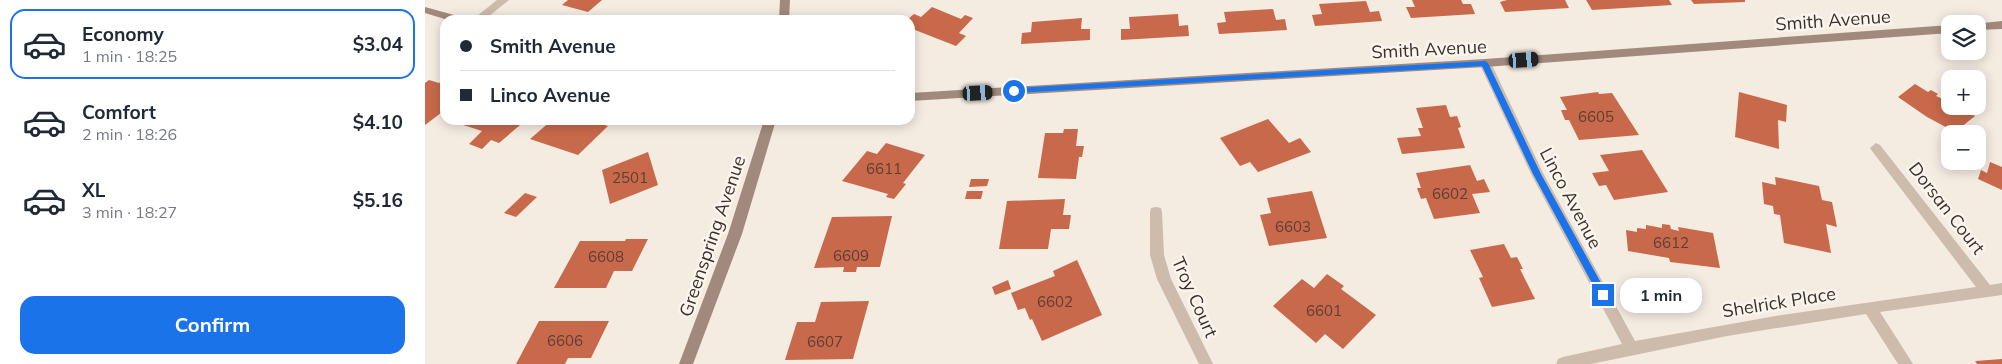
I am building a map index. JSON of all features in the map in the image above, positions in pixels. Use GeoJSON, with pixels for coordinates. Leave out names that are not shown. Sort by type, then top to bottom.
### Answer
{"type":"FeatureCollection","features":[{"type":"Feature","properties":{"kind":"main road"},"geometry":{"type":"LineString","coordinates":[[784,15],[785,0]]}},
{"type":"Feature","properties":{"kind":"main road"},"geometry":{"type":"LineString","coordinates":[[425,10],[443,15]]}},
{"type":"Feature","properties":{"kind":"main road"},"geometry":{"type":"LineString","coordinates":[[1986,25],[2002,24]]}},
{"type":"Feature","properties":{"kind":"main road","name":"Smith Avenue"},"geometry":{"type":"LineString","coordinates":[[915,97],[1485,63],[1941,30]]}},
{"type":"Feature","properties":{"kind":"main road","name":"Greenspring Avenue"},"geometry":{"type":"LineString","coordinates":[[685,364],[735,234],[768,125]]}},
{"type":"Feature","properties":{"kind":"street"},"geometry":{"type":"LineString","coordinates":[[484,15],[504,0]]}},
{"type":"Feature","properties":{"kind":"street","name":"Linco Avenue"},"geometry":{"type":"LineString","coordinates":[[1485,63],[1537,174],[1631,347]]}},
{"type":"Feature","properties":{"kind":"street","name":"Dorsan Court"},"geometry":{"type":"LineString","coordinates":[[1876,148],[1987,291]]}},
{"type":"Feature","properties":{"kind":"street","name":"Troy Court"},"geometry":{"type":"LineString","coordinates":[[1155,212],[1157,255],[1164,279],[1205,364]]}},
{"type":"Feature","properties":{"kind":"street","name":"Shelrick Place"},"geometry":{"type":"LineString","coordinates":[[1563,364],[1631,347],[1746,326],[2002,289]]}},
{"type":"Feature","properties":{"kind":"street"},"geometry":{"type":"LineString","coordinates":[[1869,307],[1906,364]]}},
{"type":"Feature","properties":{"kind":"building"},"geometry":{"type":"Polygon","coordinates":[[[568,0],[602,0],[588,12],[562,5],[568,0]]]}},
{"type":"Feature","properties":{"kind":"building"},"geometry":{"type":"Polygon","coordinates":[[[1412,0],[1461,0],[1463,4],[1471,4],[1475,14],[1411,18],[1406,7],[1415,7],[1412,0]]]}},
{"type":"Feature","properties":{"kind":"building"},"geometry":{"type":"Polygon","coordinates":[[[1507,0],[1565,0],[1569,8],[1505,12],[1500,2],[1507,0]]]}},
{"type":"Feature","properties":{"kind":"building"},"geometry":{"type":"Polygon","coordinates":[[[1586,0],[1669,0],[1672,5],[1592,10],[1586,0]]]}},
{"type":"Feature","properties":{"kind":"building"},"geometry":{"type":"Polygon","coordinates":[[[1691,0],[1745,0],[1745,2],[1694,4],[1691,0]]]}},
{"type":"Feature","properties":{"kind":"building"},"geometry":{"type":"Polygon","coordinates":[[[1366,1],[1370,12],[1379,11],[1382,21],[1315,26],[1312,15],[1322,14],[1319,4],[1366,1]]]}},
{"type":"Feature","properties":{"kind":"building"},"geometry":{"type":"Polygon","coordinates":[[[932,7],[961,19],[965,15],[973,18],[959,33],[966,36],[956,46],[915,30],[915,15],[913,15],[914,14],[921,17],[932,7]]]}},
{"type":"Feature","properties":{"kind":"building"},"geometry":{"type":"Polygon","coordinates":[[[1273,9],[1276,20],[1285,19],[1287,30],[1219,34],[1217,23],[1226,22],[1224,12],[1273,9]]]}},
{"type":"Feature","properties":{"kind":"building"},"geometry":{"type":"Polygon","coordinates":[[[1178,14],[1179,26],[1188,25],[1189,36],[1121,40],[1121,29],[1130,29],[1129,17],[1178,14]]]}},
{"type":"Feature","properties":{"kind":"building"},"geometry":{"type":"Polygon","coordinates":[[[1082,18],[1081,29],[1090,29],[1090,40],[1021,44],[1022,33],[1031,32],[1032,22],[1082,18]]]}},
{"type":"Feature","properties":{"kind":"building"},"geometry":{"type":"Polygon","coordinates":[[[429,80],[439,83],[440,114],[425,125],[425,83],[429,80]]]}},
{"type":"Feature","properties":{"kind":"building"},"geometry":{"type":"Polygon","coordinates":[[[1915,84],[1928,92],[1931,90],[1938,94],[1936,96],[1941,98],[1941,115],[1975,116],[1964,125],[1942,125],[1898,97],[1915,84]]]}},
{"type":"Feature","properties":{"kind":"building"},"geometry":{"type":"Polygon","coordinates":[[[1598,92],[1599,94],[1612,93],[1639,135],[1579,140],[1569,120],[1565,120],[1561,110],[1567,110],[1560,97],[1598,92]]]}},
{"type":"Feature","properties":{"kind":"building"},"geometry":{"type":"Polygon","coordinates":[[[1739,92],[1787,105],[1786,122],[1778,120],[1779,149],[1735,137],[1739,92]]]}},
{"type":"Feature","properties":{"kind":"building"},"geometry":{"type":"Polygon","coordinates":[[[1446,105],[1450,117],[1457,116],[1461,127],[1458,128],[1465,148],[1402,154],[1397,138],[1421,136],[1418,128],[1423,128],[1416,108],[1446,105]]]}},
{"type":"Feature","properties":{"kind":"building"},"geometry":{"type":"Polygon","coordinates":[[[1268,119],[1289,143],[1300,138],[1311,152],[1258,172],[1250,162],[1240,166],[1220,138],[1268,119]]]}},
{"type":"Feature","properties":{"kind":"building"},"geometry":{"type":"Polygon","coordinates":[[[463,125],[520,125],[499,143],[491,140],[482,149],[469,144],[482,131],[463,125]]]}},
{"type":"Feature","properties":{"kind":"building"},"geometry":{"type":"Polygon","coordinates":[[[546,125],[608,126],[578,155],[530,139],[546,125]]]}},
{"type":"Feature","properties":{"kind":"building"},"geometry":{"type":"Polygon","coordinates":[[[1064,129],[1078,129],[1076,146],[1084,146],[1082,157],[1079,157],[1076,179],[1038,178],[1045,133],[1063,133],[1064,129]]]}},
{"type":"Feature","properties":{"kind":"building"},"geometry":{"type":"Polygon","coordinates":[[[886,143],[925,155],[903,183],[906,184],[894,199],[886,197],[888,194],[842,181],[867,151],[877,154],[886,143]]]}},
{"type":"Feature","properties":{"kind":"building"},"geometry":{"type":"Polygon","coordinates":[[[1642,150],[1668,192],[1614,200],[1606,185],[1599,186],[1592,173],[1609,171],[1600,155],[1642,150]]]}},
{"type":"Feature","properties":{"kind":"building"},"geometry":{"type":"Polygon","coordinates":[[[648,152],[658,185],[610,204],[602,170],[648,152]]]}},
{"type":"Feature","properties":{"kind":"building"},"geometry":{"type":"Polygon","coordinates":[[[1990,162],[2002,167],[2002,190],[1978,179],[1981,170],[1987,173],[1990,162]]]}},
{"type":"Feature","properties":{"kind":"building"},"geometry":{"type":"Polygon","coordinates":[[[1470,165],[1477,181],[1484,179],[1490,192],[1472,194],[1480,213],[1434,219],[1426,198],[1421,199],[1417,188],[1421,188],[1416,173],[1470,165]]]}},
{"type":"Feature","properties":{"kind":"building"},"geometry":{"type":"Polygon","coordinates":[[[1775,177],[1819,186],[1822,200],[1832,202],[1837,227],[1826,224],[1831,253],[1784,243],[1780,215],[1774,214],[1773,206],[1764,204],[1762,182],[1776,185],[1775,177]]]}},
{"type":"Feature","properties":{"kind":"building"},"geometry":{"type":"Polygon","coordinates":[[[971,179],[989,179],[987,186],[969,187],[971,179]]]}},
{"type":"Feature","properties":{"kind":"building"},"geometry":{"type":"Polygon","coordinates":[[[967,191],[983,191],[981,199],[965,199],[967,191]]]}},
{"type":"Feature","properties":{"kind":"building"},"geometry":{"type":"Polygon","coordinates":[[[1312,191],[1327,238],[1269,246],[1260,215],[1271,213],[1267,198],[1312,191]]]}},
{"type":"Feature","properties":{"kind":"building"},"geometry":{"type":"Polygon","coordinates":[[[525,193],[537,197],[516,217],[504,213],[525,193]]]}},
{"type":"Feature","properties":{"kind":"building"},"geometry":{"type":"Polygon","coordinates":[[[1065,199],[1063,215],[1071,215],[1069,229],[1051,229],[1048,249],[999,249],[1007,201],[1065,199]]]}},
{"type":"Feature","properties":{"kind":"building"},"geometry":{"type":"Polygon","coordinates":[[[892,216],[880,267],[857,267],[856,272],[843,272],[844,267],[814,268],[832,217],[892,216]]]}},
{"type":"Feature","properties":{"kind":"building"},"geometry":{"type":"Polygon","coordinates":[[[1662,224],[1670,225],[1671,229],[1679,231],[1678,227],[1713,233],[1720,268],[1670,262],[1669,258],[1628,251],[1626,230],[1637,232],[1637,228],[1646,229],[1646,225],[1662,228],[1662,224]]]}},
{"type":"Feature","properties":{"kind":"building"},"geometry":{"type":"Polygon","coordinates":[[[626,239],[648,239],[632,271],[614,271],[606,288],[554,288],[580,241],[625,241],[626,239]]]}},
{"type":"Feature","properties":{"kind":"building"},"geometry":{"type":"Polygon","coordinates":[[[1504,244],[1511,258],[1517,257],[1523,269],[1520,269],[1535,299],[1492,307],[1479,278],[1483,277],[1470,250],[1504,244]]]}},
{"type":"Feature","properties":{"kind":"building"},"geometry":{"type":"Polygon","coordinates":[[[1077,260],[1102,315],[1042,341],[1025,308],[1018,310],[1011,293],[1055,276],[1053,271],[1077,260]]]}},
{"type":"Feature","properties":{"kind":"building"},"geometry":{"type":"Polygon","coordinates":[[[1327,274],[1344,286],[1341,289],[1376,315],[1343,349],[1325,334],[1316,343],[1273,306],[1302,279],[1314,288],[1327,274]]]}},
{"type":"Feature","properties":{"kind":"building"},"geometry":{"type":"Polygon","coordinates":[[[1008,280],[1011,289],[995,295],[992,287],[1008,280]]]}},
{"type":"Feature","properties":{"kind":"building"},"geometry":{"type":"Polygon","coordinates":[[[869,301],[853,359],[785,360],[797,322],[815,322],[821,302],[869,301]]]}},
{"type":"Feature","properties":{"kind":"building"},"geometry":{"type":"Polygon","coordinates":[[[539,321],[609,321],[591,358],[568,358],[565,364],[516,364],[539,321]]]}},
{"type":"Feature","properties":{"kind":"building"},"geometry":{"type":"Polygon","coordinates":[[[2002,359],[2002,364],[1977,364],[1975,361],[2002,359]]]}},
{"type":"Feature","properties":{"kind":"route"},"geometry":{"type":"LineString","coordinates":[[1014,91],[1485,63],[1537,174],[1603,295]]}}]}
